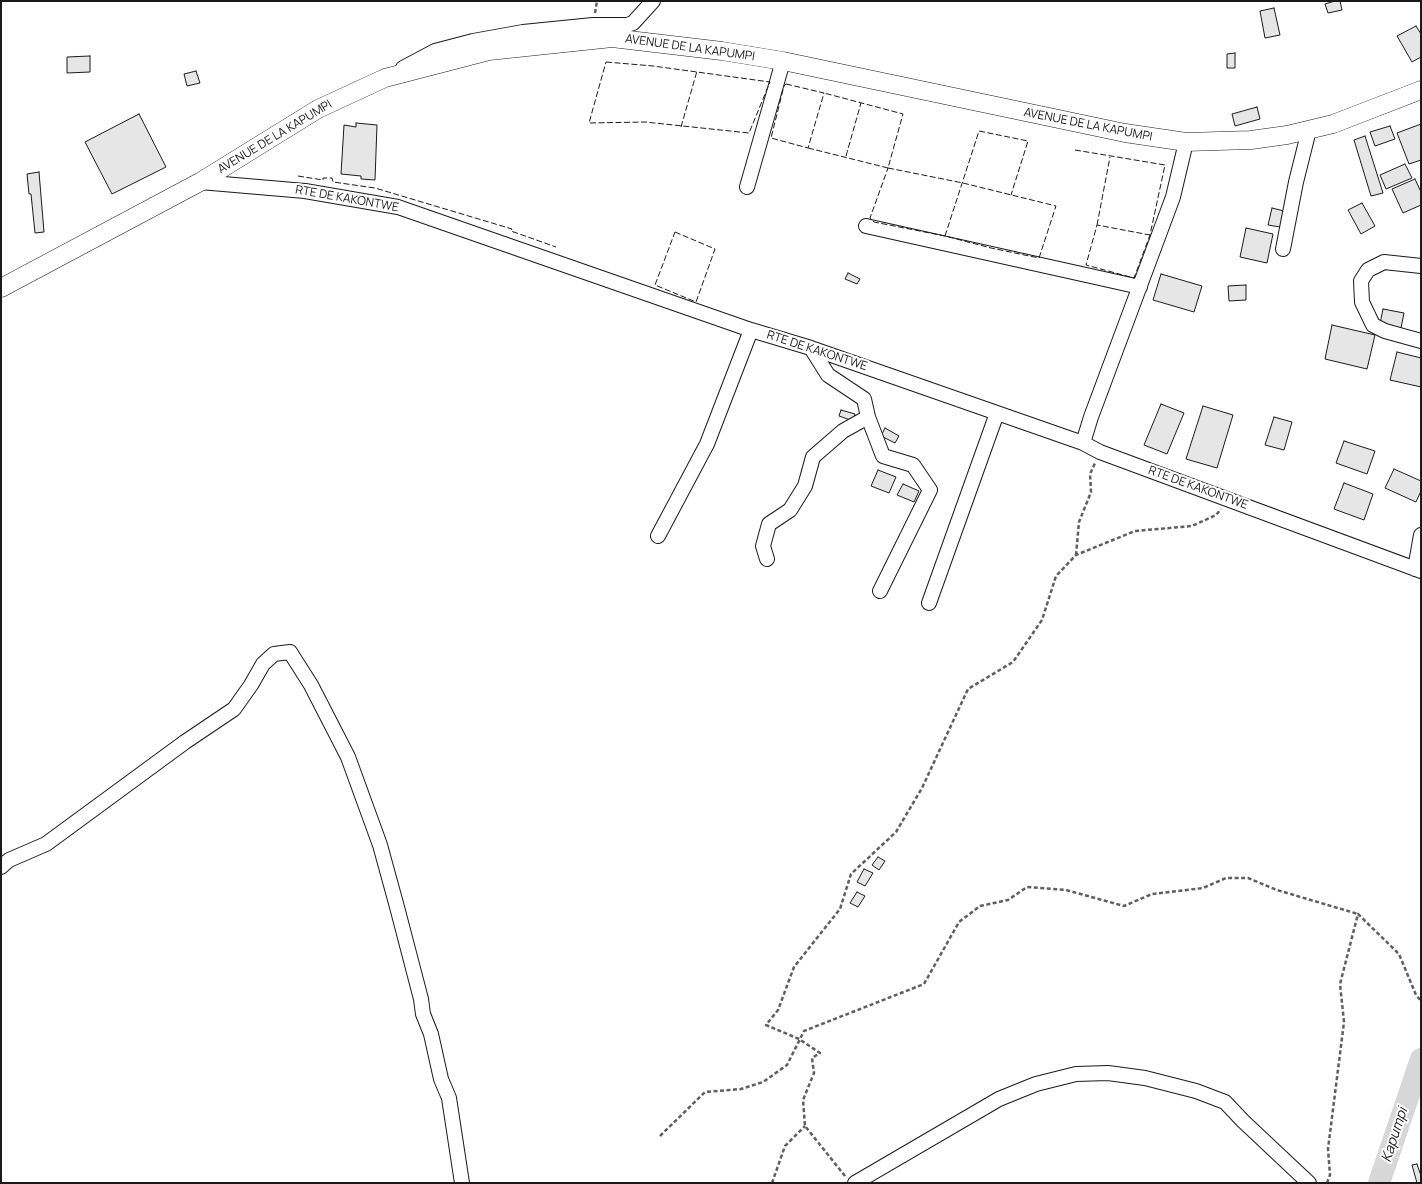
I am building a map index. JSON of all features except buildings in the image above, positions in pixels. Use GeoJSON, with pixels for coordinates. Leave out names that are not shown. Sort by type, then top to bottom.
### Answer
{"type":"FeatureCollection","features":[{"type":"Feature","properties":{"kind":"main road","name":"AVENUE DE LA KAPUMPI"},"geometry":{"type":"LineString","coordinates":[[1,288],[200,182],[318,109],[385,78],[489,51],[612,38],[722,51],[782,61],[1125,134],[1186,142],[1251,140],[1287,135],[1333,124],[1421,90]]}},
{"type":"Feature","properties":{"kind":"street"},"geometry":{"type":"LineString","coordinates":[[385,78],[435,51],[473,41],[523,32],[593,25],[627,25],[633,23],[653,1]]}},
{"type":"Feature","properties":{"kind":"street"},"geometry":{"type":"LineString","coordinates":[[747,187],[782,61]]}},
{"type":"Feature","properties":{"kind":"street"},"geometry":{"type":"LineString","coordinates":[[1283,249],[1296,182],[1309,130]]}},
{"type":"Feature","properties":{"kind":"street"},"geometry":{"type":"LineString","coordinates":[[1083,443],[1173,197],[1186,142]]}},
{"type":"Feature","properties":{"kind":"street","name":"RTE DE KAKONTWE"},"geometry":{"type":"LineString","coordinates":[[200,182],[305,191],[398,207],[1083,443],[1100,452],[1418,570]]}},
{"type":"Feature","properties":{"kind":"street"},"geometry":{"type":"LineString","coordinates":[[866,226],[1140,287]]}},
{"type":"Feature","properties":{"kind":"street"},"geometry":{"type":"LineString","coordinates":[[1421,266],[1384,262],[1368,270],[1361,281],[1362,302],[1373,325],[1385,332],[1421,341]]}},
{"type":"Feature","properties":{"kind":"street"},"geometry":{"type":"LineString","coordinates":[[658,536],[707,444],[751,330]]}},
{"type":"Feature","properties":{"kind":"street"},"geometry":{"type":"LineString","coordinates":[[811,348],[828,375],[864,398],[868,417],[883,456],[913,465],[930,490],[880,591]]}},
{"type":"Feature","properties":{"kind":"street"},"geometry":{"type":"LineString","coordinates":[[929,603],[997,413]]}},
{"type":"Feature","properties":{"kind":"street"},"geometry":{"type":"LineString","coordinates":[[767,559],[763,546],[769,524],[790,510],[805,486],[813,457],[843,431],[868,417]]}},
{"type":"Feature","properties":{"kind":"street"},"geometry":{"type":"LineString","coordinates":[[1418,570],[1421,535]]}},
{"type":"Feature","properties":{"kind":"street"},"geometry":{"type":"LineString","coordinates":[[1,866],[9,860],[46,844],[185,742],[234,709],[251,685],[262,664],[274,654],[290,652],[311,685],[348,757],[380,845],[421,999],[423,1014],[441,1079],[449,1098],[462,1183]]}},
{"type":"Feature","properties":{"kind":"street"},"geometry":{"type":"LineString","coordinates":[[850,1179],[999,1099],[1036,1084],[1068,1076],[1108,1073],[1145,1078],[1196,1091],[1225,1102],[1242,1121],[1309,1183]]}},
{"type":"Feature","properties":{"kind":"path"},"geometry":{"type":"LineString","coordinates":[[1076,555],[1079,522],[1091,492],[1090,474],[1100,452]]}},
{"type":"Feature","properties":{"kind":"path"},"geometry":{"type":"LineString","coordinates":[[850,1179],[805,1126],[803,1100],[814,1073],[812,1058],[820,1053],[800,1039],[766,1025],[778,1010],[794,968],[840,909],[851,874],[896,832],[922,788],[968,690],[1014,662],[1042,620],[1056,576],[1076,555],[1135,531],[1192,526],[1216,516],[1228,499]]}},
{"type":"Feature","properties":{"kind":"path"},"geometry":{"type":"LineString","coordinates":[[660,1136],[705,1092],[741,1089],[762,1082],[787,1065],[804,1030],[924,984],[959,922],[980,906],[1008,900],[1027,887],[1066,890],[1124,906],[1152,894],[1203,888],[1226,878],[1248,878],[1277,890],[1358,914],[1398,954],[1416,996],[1421,1001]]}},
{"type":"Feature","properties":{"kind":"path"},"geometry":{"type":"LineString","coordinates":[[1327,1183],[1330,1176],[1328,1149],[1344,1022],[1340,984],[1358,914]]}},
{"type":"Feature","properties":{"kind":"path"},"geometry":{"type":"LineString","coordinates":[[772,1183],[785,1146],[805,1126]]}},
{"type":"Feature","properties":{"kind":"waterway","name":"Kapumpi"},"geometry":{"type":"LineString","coordinates":[[1379,1183],[1421,1059]]}},
{"type":"Feature","properties":{"kind":"fence"},"geometry":{"type":"LineString","coordinates":[[606,62],[653,66],[770,82],[749,133],[645,122],[589,123],[606,62]]}},
{"type":"Feature","properties":{"kind":"fence"},"geometry":{"type":"LineString","coordinates":[[681,127],[697,71]]}},
{"type":"Feature","properties":{"kind":"fence"},"geometry":{"type":"LineString","coordinates":[[786,84],[824,93],[808,148],[771,138],[786,84]]}},
{"type":"Feature","properties":{"kind":"fence"},"geometry":{"type":"LineString","coordinates":[[808,148],[888,168],[903,114],[824,93]]}},
{"type":"Feature","properties":{"kind":"fence"},"geometry":{"type":"LineString","coordinates":[[846,156],[861,103]]}},
{"type":"Feature","properties":{"kind":"fence"},"geometry":{"type":"LineString","coordinates":[[945,236],[979,131],[1028,141],[1011,195]]}},
{"type":"Feature","properties":{"kind":"fence"},"geometry":{"type":"LineString","coordinates":[[1075,150],[1165,165],[1150,235],[1134,278],[1086,265],[1097,225],[1150,235]]}},
{"type":"Feature","properties":{"kind":"fence"},"geometry":{"type":"LineString","coordinates":[[1097,225],[1110,157]]}},
{"type":"Feature","properties":{"kind":"fence"},"geometry":{"type":"LineString","coordinates":[[888,168],[963,183],[1056,206],[1039,258],[874,222],[870,218],[888,168]]}},
{"type":"Feature","properties":{"kind":"fence"},"geometry":{"type":"LineString","coordinates":[[298,176],[323,180],[323,178],[332,178],[333,182],[375,188],[512,229],[511,231],[556,247]]}},
{"type":"Feature","properties":{"kind":"fence"},"geometry":{"type":"LineString","coordinates":[[675,232],[715,249],[696,302],[655,285],[675,232]]}}]}
